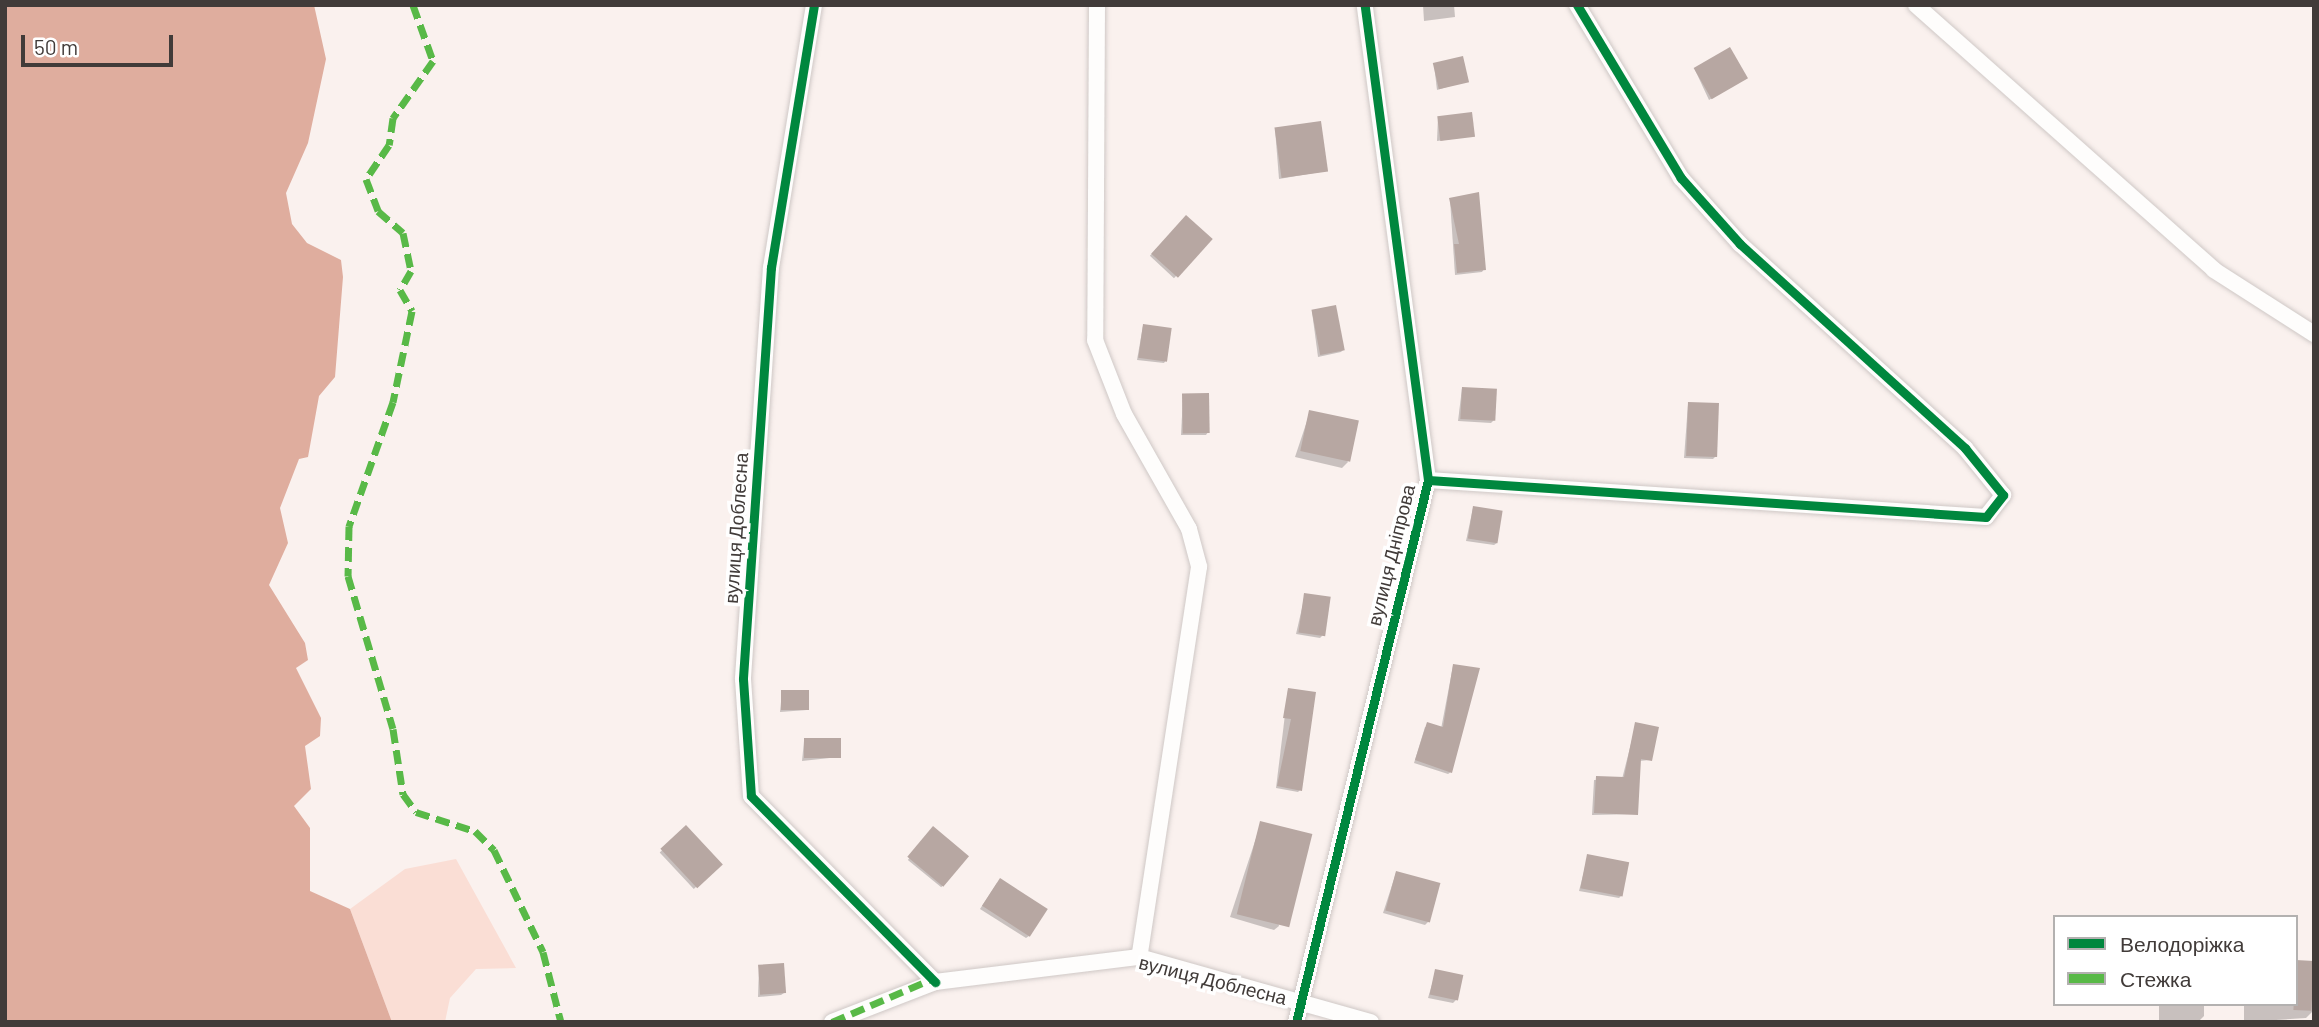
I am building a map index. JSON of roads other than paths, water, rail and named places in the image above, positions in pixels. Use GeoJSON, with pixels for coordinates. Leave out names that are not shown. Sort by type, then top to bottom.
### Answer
{"type":"FeatureCollection","features":[{"type":"Feature","properties":{"kind":"street","name":"вулиця Доблесна"},"geometry":{"type":"LineString","coordinates":[[814,5],[771,267],[743,678],[751,796],[934,982],[1139,957],[1371,1022]]}},
{"type":"Feature","properties":{"kind":"street"},"geometry":{"type":"LineString","coordinates":[[1097,5],[1095,340],[1124,414],[1189,529],[1199,567],[1139,957]]}},
{"type":"Feature","properties":{"kind":"street","name":"вулиця Дніпрова"},"geometry":{"type":"LineString","coordinates":[[1296,1022],[1428,480],[1365,5]]}},
{"type":"Feature","properties":{"kind":"street"},"geometry":{"type":"LineString","coordinates":[[1428,480],[1986,517],[2003,495],[1965,448],[1740,244],[1681,178],[1577,5]]}},
{"type":"Feature","properties":{"kind":"street"},"geometry":{"type":"LineString","coordinates":[[1916,5],[2214,270],[2314,334]]}},
{"type":"Feature","properties":{"kind":"street"},"geometry":{"type":"LineString","coordinates":[[832,1022],[934,982]]}}]}
